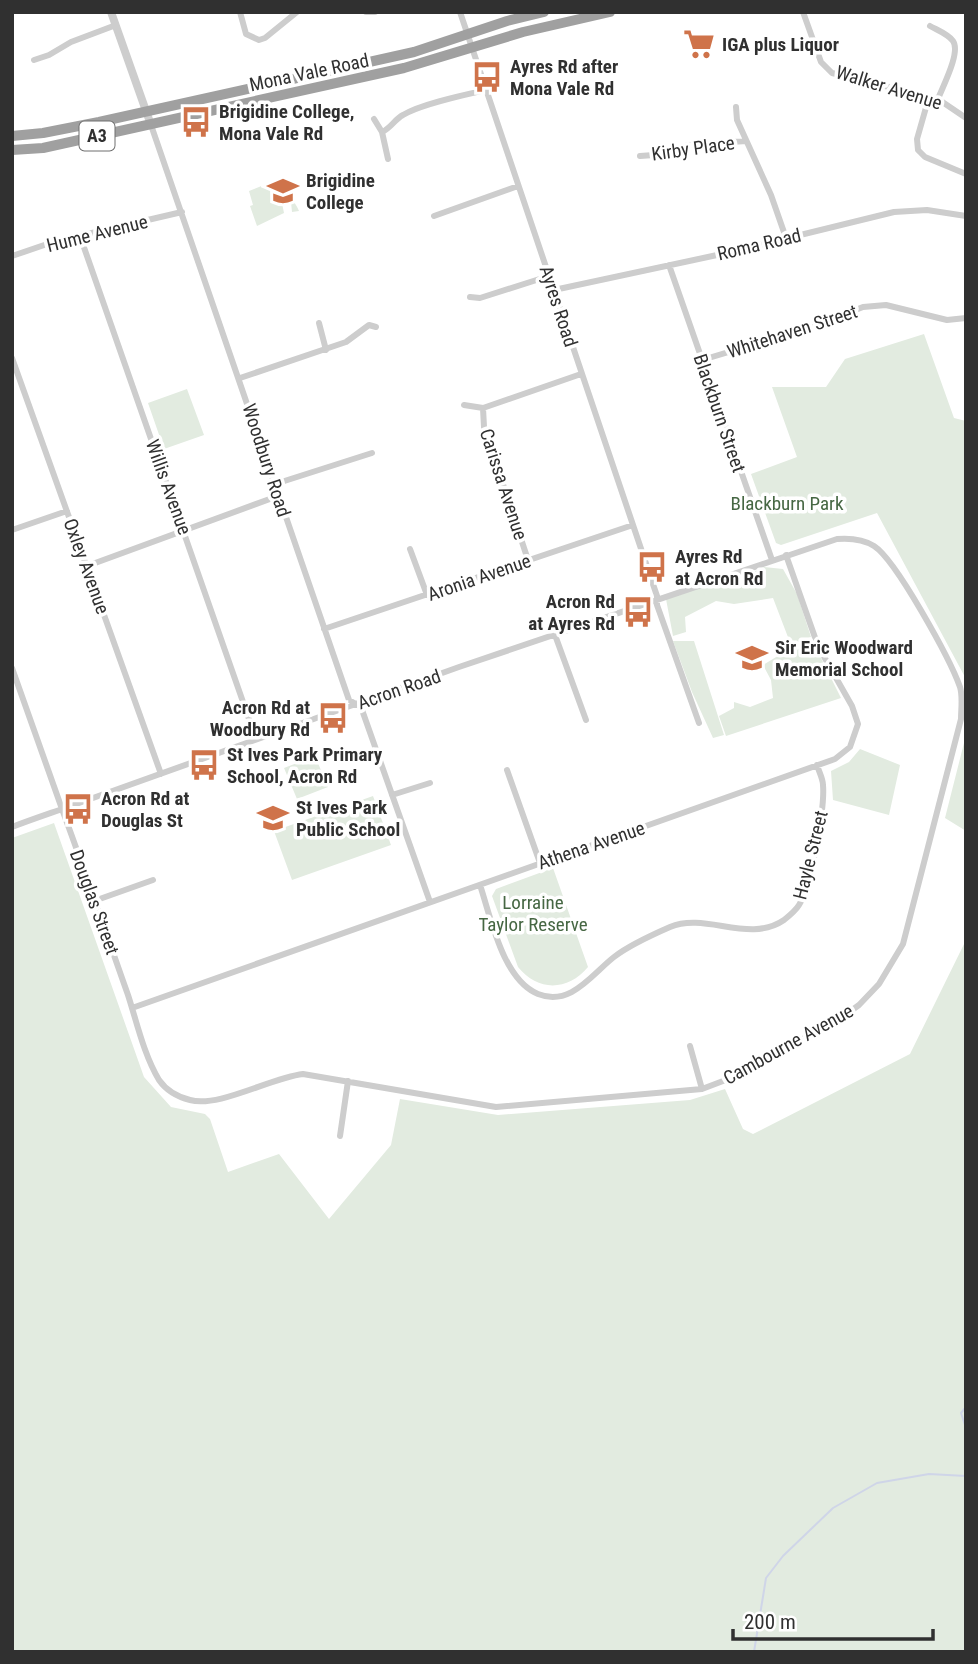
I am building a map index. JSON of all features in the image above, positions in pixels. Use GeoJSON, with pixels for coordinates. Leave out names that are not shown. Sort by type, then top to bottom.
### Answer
{"type":"FeatureCollection","features":[{"type":"Feature","properties":{"kind":"highway","name":"Mona Vale Road"},"geometry":{"type":"LineString","coordinates":[[12,136],[43,133],[147,112],[414,52],[507,21],[544,12]]}},
{"type":"Feature","properties":{"kind":"highway","name":"Mona Vale Road"},"geometry":{"type":"LineString","coordinates":[[12,150],[43,148],[391,71],[523,32],[610,12]]}},
{"type":"Feature","properties":{"kind":"street","name":"Woodbury Road"},"geometry":{"type":"LineString","coordinates":[[111,12],[240,378],[349,700],[360,707],[430,902]]}},
{"type":"Feature","properties":{"kind":"street"},"geometry":{"type":"LineString","coordinates":[[240,12],[246,34],[259,40],[298,12]]}},
{"type":"Feature","properties":{"kind":"street"},"geometry":{"type":"LineString","coordinates":[[366,12],[375,12]]}},
{"type":"Feature","properties":{"kind":"street","name":"Ayres Road"},"geometry":{"type":"LineString","coordinates":[[460,12],[699,723]]}},
{"type":"Feature","properties":{"kind":"street","name":"Walker Avenue"},"geometry":{"type":"LineString","coordinates":[[803,12],[821,62],[832,73],[938,99],[966,118]]}},
{"type":"Feature","properties":{"kind":"street"},"geometry":{"type":"LineString","coordinates":[[34,60],[116,25]]}},
{"type":"Feature","properties":{"kind":"street"},"geometry":{"type":"LineString","coordinates":[[930,26],[956,44],[956,53],[938,99]]}},
{"type":"Feature","properties":{"kind":"street"},"geometry":{"type":"LineString","coordinates":[[382,132],[391,128],[402,115],[454,97],[486,90]]}},
{"type":"Feature","properties":{"kind":"street"},"geometry":{"type":"LineString","coordinates":[[929,97],[917,139],[918,150],[925,157],[966,174]]}},
{"type":"Feature","properties":{"kind":"street"},"geometry":{"type":"LineString","coordinates":[[736,107],[737,120],[771,195],[786,238]]}},
{"type":"Feature","properties":{"kind":"street"},"geometry":{"type":"LineString","coordinates":[[374,119],[382,132],[388,159]]}},
{"type":"Feature","properties":{"kind":"street","name":"Kirby Place"},"geometry":{"type":"LineString","coordinates":[[640,156],[689,145],[746,141]]}},
{"type":"Feature","properties":{"kind":"street"},"geometry":{"type":"LineString","coordinates":[[434,216],[518,186]]}},
{"type":"Feature","properties":{"kind":"street","name":"Roma Road"},"geometry":{"type":"LineString","coordinates":[[554,290],[894,212],[927,210],[966,216]]}},
{"type":"Feature","properties":{"kind":"street","name":"Hume Avenue"},"geometry":{"type":"LineString","coordinates":[[12,256],[80,236],[182,212]]}},
{"type":"Feature","properties":{"kind":"street","name":"Willis Avenue"},"geometry":{"type":"LineString","coordinates":[[80,236],[256,739]]}},
{"type":"Feature","properties":{"kind":"street","name":"Blackburn Street"},"geometry":{"type":"LineString","coordinates":[[669,265],[772,560]]}},
{"type":"Feature","properties":{"kind":"street"},"geometry":{"type":"LineString","coordinates":[[470,297],[480,298],[549,276]]}},
{"type":"Feature","properties":{"kind":"street","name":"Whitehaven Street"},"geometry":{"type":"LineString","coordinates":[[702,360],[812,327],[863,307],[886,305],[947,320],[966,318]]}},
{"type":"Feature","properties":{"kind":"street"},"geometry":{"type":"LineString","coordinates":[[319,323],[326,350]]}},
{"type":"Feature","properties":{"kind":"street"},"geometry":{"type":"LineString","coordinates":[[240,378],[346,342],[369,325],[376,327]]}},
{"type":"Feature","properties":{"kind":"street","name":"Oxley Avenue"},"geometry":{"type":"LineString","coordinates":[[12,358],[161,774]]}},
{"type":"Feature","properties":{"kind":"street","name":"Carissa Avenue"},"geometry":{"type":"LineString","coordinates":[[464,405],[483,408],[581,374]]}},
{"type":"Feature","properties":{"kind":"street","name":"Carissa Avenue"},"geometry":{"type":"LineString","coordinates":[[483,408],[484,427],[528,560]]}},
{"type":"Feature","properties":{"kind":"street"},"geometry":{"type":"LineString","coordinates":[[275,484],[372,453]]}},
{"type":"Feature","properties":{"kind":"street"},"geometry":{"type":"LineString","coordinates":[[87,565],[278,496]]}},
{"type":"Feature","properties":{"kind":"street"},"geometry":{"type":"LineString","coordinates":[[12,530],[67,511]]}},
{"type":"Feature","properties":{"kind":"street","name":"Aronia Avenue"},"geometry":{"type":"LineString","coordinates":[[324,629],[633,525]]}},
{"type":"Feature","properties":{"kind":"street","name":"Cambourne Avenue"},"geometry":{"type":"LineString","coordinates":[[211,1101],[285,1076],[303,1074],[496,1107],[702,1089],[723,1081],[837,1021],[859,1005],[879,984],[903,944],[961,719],[961,689],[928,624],[891,562],[875,546],[852,538],[837,539],[786,555]]}},
{"type":"Feature","properties":{"kind":"street"},"geometry":{"type":"LineString","coordinates":[[410,549],[427,595]]}},
{"type":"Feature","properties":{"kind":"street","name":"Acron Road"},"geometry":{"type":"LineString","coordinates":[[12,827],[355,704],[786,555]]}},
{"type":"Feature","properties":{"kind":"street","name":"Athena Avenue"},"geometry":{"type":"LineString","coordinates":[[132,1008],[835,759],[850,747],[858,724],[852,706],[818,646],[786,555]]}},
{"type":"Feature","properties":{"kind":"street"},"geometry":{"type":"LineString","coordinates":[[555,635],[586,720]]}},
{"type":"Feature","properties":{"kind":"street","name":"Douglas Street"},"geometry":{"type":"LineString","coordinates":[[12,668],[151,1064],[161,1083],[175,1095],[192,1101],[211,1101]]}},
{"type":"Feature","properties":{"kind":"street","name":"Hayle Street"},"geometry":{"type":"LineString","coordinates":[[480,885],[508,965],[521,985],[540,995],[571,993],[587,983],[615,956],[672,926],[717,925],[747,930],[769,927],[785,919],[799,905],[809,876],[823,805],[823,783],[817,765]]}},
{"type":"Feature","properties":{"kind":"street"},"geometry":{"type":"LineString","coordinates":[[507,769],[540,863]]}},
{"type":"Feature","properties":{"kind":"street"},"geometry":{"type":"LineString","coordinates":[[392,795],[430,783]]}},
{"type":"Feature","properties":{"kind":"street"},"geometry":{"type":"LineString","coordinates":[[94,901],[153,880]]}},
{"type":"Feature","properties":{"kind":"street"},"geometry":{"type":"LineString","coordinates":[[690,1046],[702,1089]]}},
{"type":"Feature","properties":{"kind":"street"},"geometry":{"type":"LineString","coordinates":[[340,1136],[348,1081]]}},
{"type":"Feature","properties":{"kind":"green space"},"geometry":{"type":"Polygon","coordinates":[[[274,181],[288,194],[299,211],[292,212],[291,202],[282,203],[284,213],[257,226],[250,206],[253,205],[249,191],[274,181]]]}},
{"type":"Feature","properties":{"kind":"green space","name":"Blackburn Park"},"geometry":{"type":"Polygon","coordinates":[[[924,334],[954,418],[966,421],[966,679],[877,513],[781,545],[776,543],[751,474],[797,457],[772,387],[826,387],[845,359],[924,334]]]}},
{"type":"Feature","properties":{"kind":"green space"},"geometry":{"type":"Polygon","coordinates":[[[187,389],[204,435],[164,449],[148,403],[187,389]]]}},
{"type":"Feature","properties":{"kind":"green space"},"geometry":{"type":"Polygon","coordinates":[[[764,567],[783,569],[797,594],[811,637],[791,645],[773,598],[734,604],[716,601],[685,617],[686,632],[673,636],[666,599],[727,579],[729,583],[764,567]]]}},
{"type":"Feature","properties":{"kind":"green space"},"geometry":{"type":"Polygon","coordinates":[[[673,641],[694,641],[724,735],[713,738],[673,641]]]}},
{"type":"Feature","properties":{"kind":"green space"},"geometry":{"type":"Polygon","coordinates":[[[813,642],[841,698],[726,736],[719,716],[734,708],[734,702],[750,707],[773,698],[771,680],[763,665],[786,651],[813,642]]]}},
{"type":"Feature","properties":{"kind":"green space"},"geometry":{"type":"Polygon","coordinates":[[[966,735],[966,831],[945,818],[966,735]]]}},
{"type":"Feature","properties":{"kind":"green space"},"geometry":{"type":"Polygon","coordinates":[[[860,749],[900,765],[889,815],[833,800],[831,771],[849,762],[860,749]]]}},
{"type":"Feature","properties":{"kind":"green space"},"geometry":{"type":"Polygon","coordinates":[[[315,756],[328,787],[297,799],[284,768],[315,756]]]}},
{"type":"Feature","properties":{"kind":"green space"},"geometry":{"type":"Polygon","coordinates":[[[373,796],[391,845],[292,880],[274,831],[373,796]]]}},
{"type":"Feature","properties":{"kind":"green space"},"geometry":{"type":"Polygon","coordinates":[[[54,823],[144,1077],[171,1107],[205,1114],[210,1119],[228,1172],[279,1154],[329,1219],[391,1145],[400,1099],[498,1115],[690,1100],[725,1089],[743,1129],[753,1134],[910,1054],[966,940],[966,1652],[12,1652],[12,838],[54,823]]]}},
{"type":"Feature","properties":{"kind":"green space","name":"Lorraine Taylor Reserve"},"geometry":{"type":"Polygon","coordinates":[[[553,868],[588,967],[571,981],[553,985],[535,981],[518,967],[492,896],[496,889],[553,868]]]}},
{"type":"Feature","properties":{"kind":"waterway"},"geometry":{"type":"LineString","coordinates":[[966,1407],[961,1413],[966,1428]]}},
{"type":"Feature","properties":{"kind":"waterway"},"geometry":{"type":"LineString","coordinates":[[754,1652],[766,1578],[783,1556],[833,1508],[877,1483],[929,1474],[966,1476]]}},
{"type":"Feature","properties":{"kind":"place","name":"IGA plus Liquor"},"geometry":{"type":"Point","coordinates":[699,44]}},
{"type":"Feature","properties":{"kind":"place","name":"Ayres Rd after Mona Vale Rd"},"geometry":{"type":"Point","coordinates":[487,77]}},
{"type":"Feature","properties":{"kind":"place","name":"Brigidine College, Mona Vale Rd"},"geometry":{"type":"Point","coordinates":[196,122]}},
{"type":"Feature","properties":{"kind":"place","name":"Brigidine College"},"geometry":{"type":"Point","coordinates":[283,191]}},
{"type":"Feature","properties":{"kind":"place","name":"Ayres Rd at Acron Rd"},"geometry":{"type":"Point","coordinates":[652,567]}},
{"type":"Feature","properties":{"kind":"place","name":"Acron Rd at Ayres Rd"},"geometry":{"type":"Point","coordinates":[638,612]}},
{"type":"Feature","properties":{"kind":"place","name":"Sir Eric Woodward Memorial School"},"geometry":{"type":"Point","coordinates":[752,658]}},
{"type":"Feature","properties":{"kind":"place","name":"Acron Rd at Woodbury Rd"},"geometry":{"type":"Point","coordinates":[333,718]}},
{"type":"Feature","properties":{"kind":"place","name":"St Ives Park Primary School, Acron Rd"},"geometry":{"type":"Point","coordinates":[204,765]}},
{"type":"Feature","properties":{"kind":"place","name":"Acron Rd at Douglas St"},"geometry":{"type":"Point","coordinates":[78,809]}},
{"type":"Feature","properties":{"kind":"place","name":"St Ives Park Public School"},"geometry":{"type":"Point","coordinates":[273,818]}}]}
